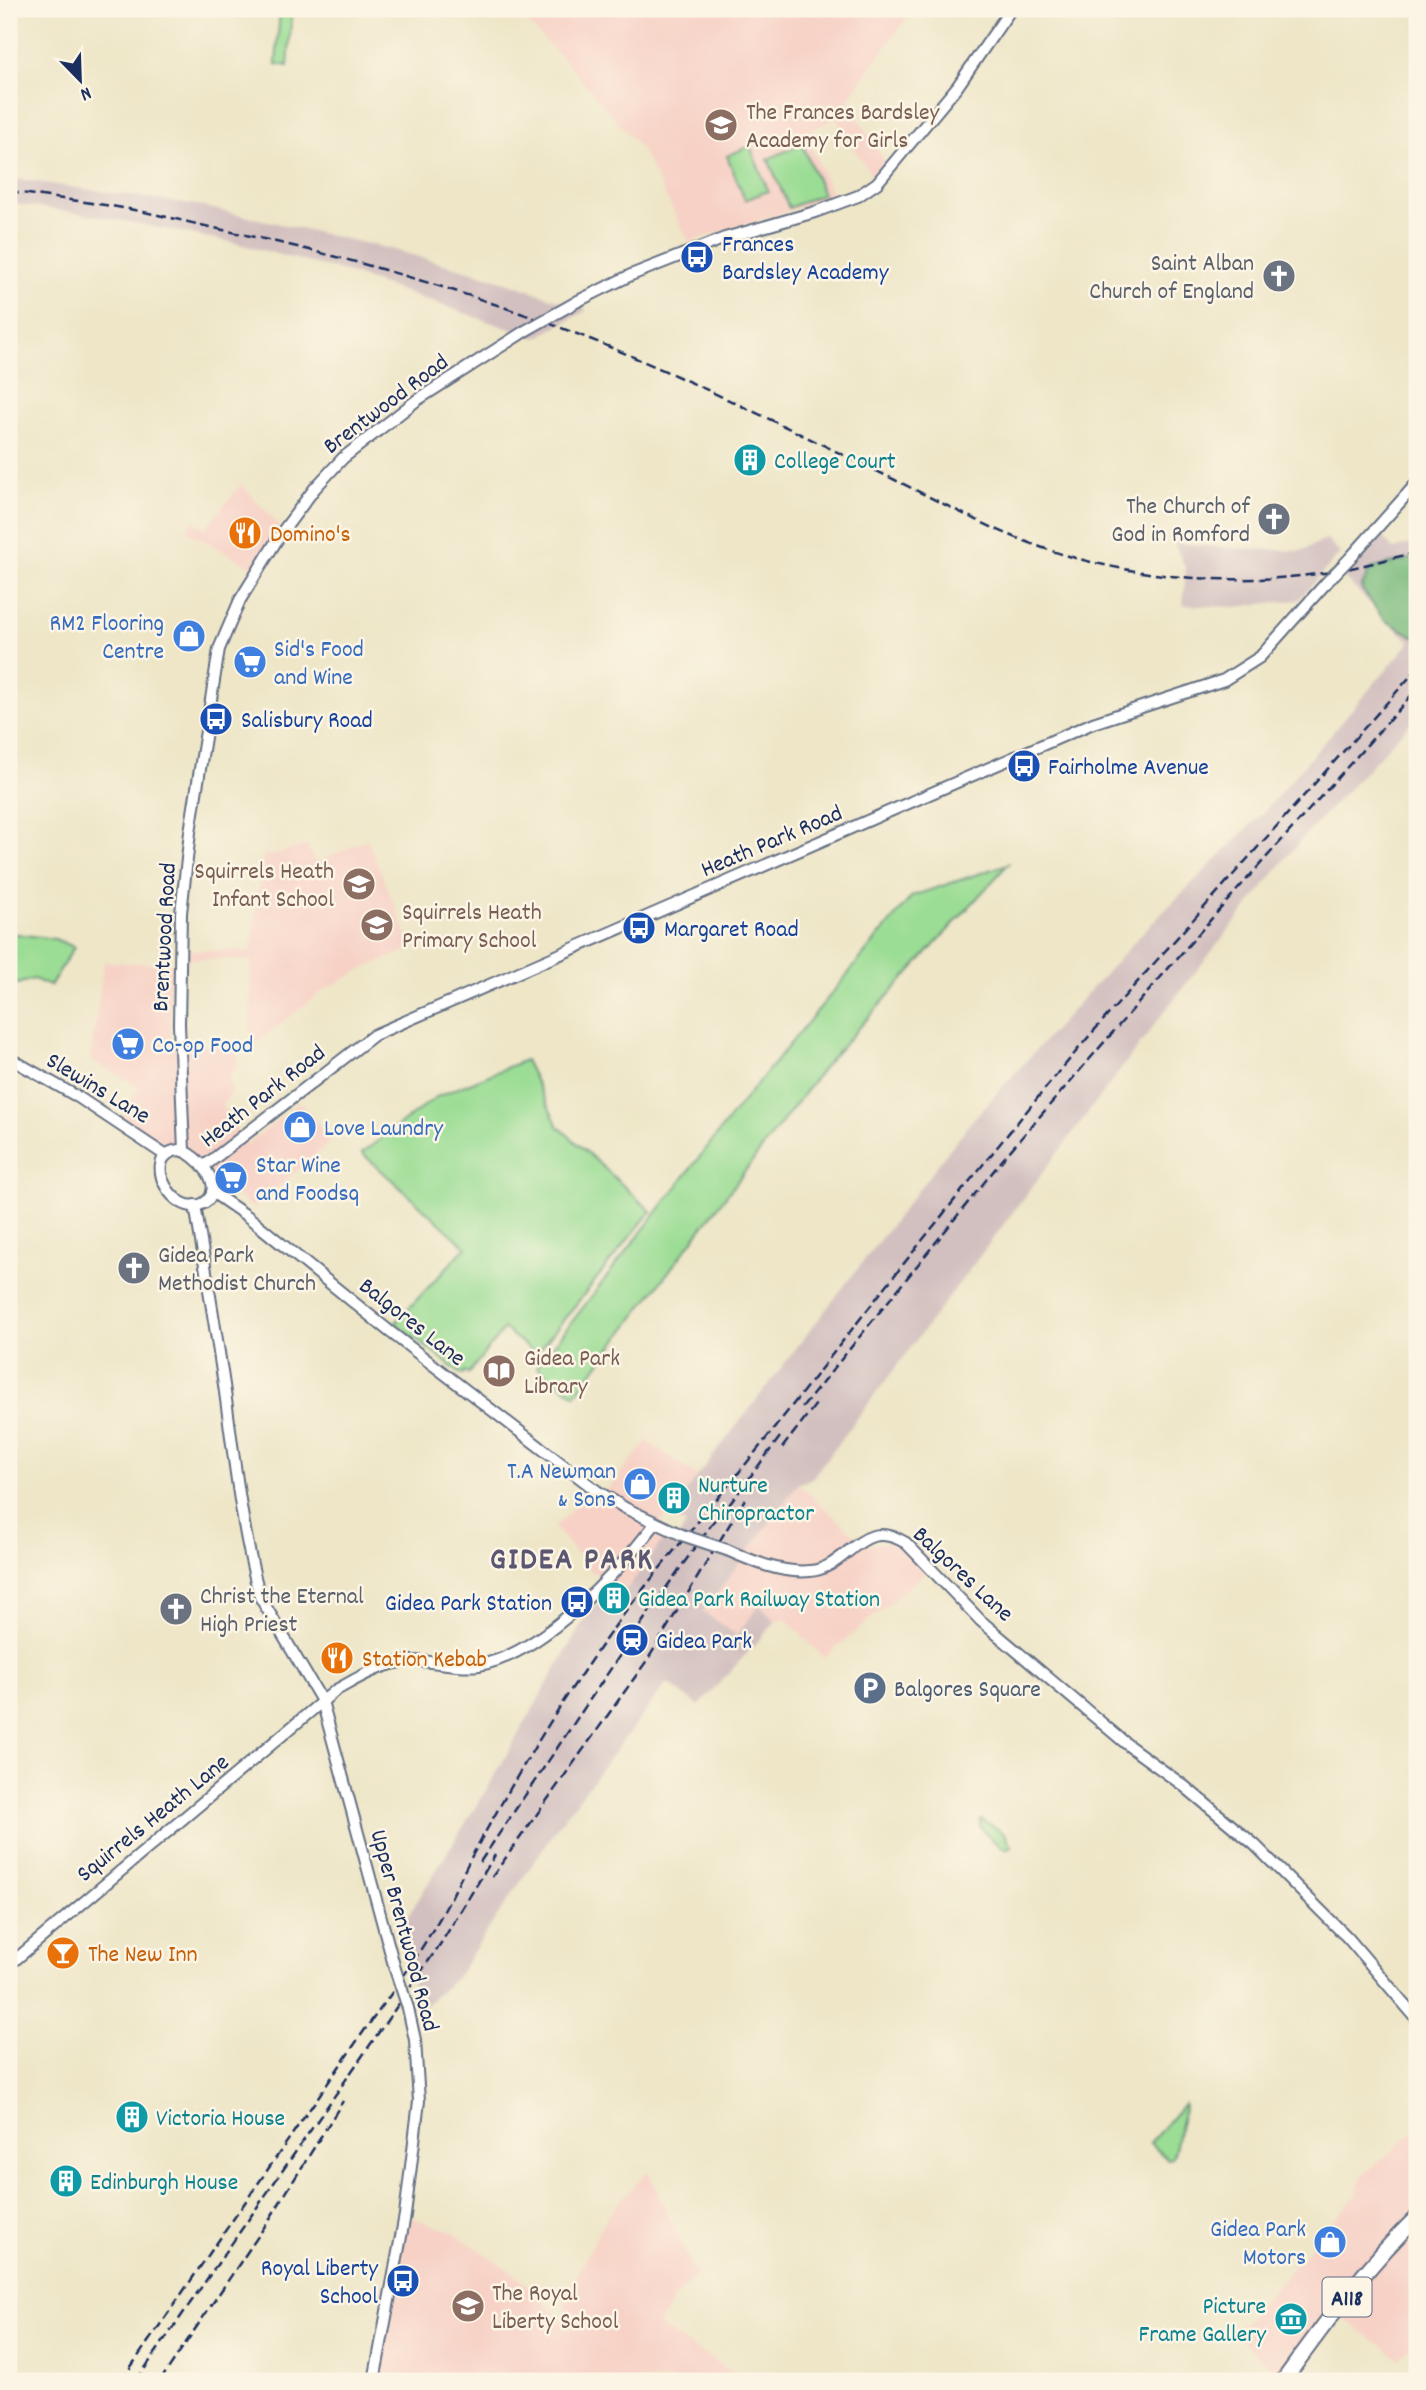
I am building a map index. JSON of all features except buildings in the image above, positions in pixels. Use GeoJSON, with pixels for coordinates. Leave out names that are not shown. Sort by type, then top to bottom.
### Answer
{"type":"FeatureCollection","features":[{"type":"Feature","properties":{"kind":"main road","name":"A118"},"geometry":{"type":"LineString","coordinates":[[1283,2381],[1323,2326],[1417,2217]]}},
{"type":"Feature","properties":{"kind":"street","name":"Brentwood Road"},"geometry":{"type":"LineString","coordinates":[[184,1151],[179,1024],[181,913],[190,832],[219,649],[240,600],[280,534],[315,488],[343,458],[417,400],[525,331],[631,275],[713,242],[858,196],[877,184],[957,86],[1011,9]]}},
{"type":"Feature","properties":{"kind":"street","name":"Heath Park Road"},"geometry":{"type":"LineString","coordinates":[[204,1167],[374,1035],[1093,723],[1224,680],[1260,657],[1417,483]]}},
{"type":"Feature","properties":{"kind":"street","name":"Slewins Lane"},"geometry":{"type":"LineString","coordinates":[[9,1058],[78,1097],[165,1155]]}},
{"type":"Feature","properties":{"kind":"street"},"geometry":{"type":"LineString","coordinates":[[175,1150],[184,1151],[204,1167],[211,1178],[212,1192],[204,1202],[195,1205],[180,1202],[169,1190],[160,1172],[160,1163],[165,1155],[175,1150]]}},
{"type":"Feature","properties":{"kind":"street","name":"Balgores Lane"},"geometry":{"type":"LineString","coordinates":[[212,1192],[247,1216],[389,1331],[597,1491],[655,1524],[774,1567],[808,1572],[831,1563],[858,1542],[876,1535],[892,1536],[906,1543],[981,1621],[1129,1746],[1184,1786],[1255,1846],[1348,1938],[1417,2019]]}},
{"type":"Feature","properties":{"kind":"street"},"geometry":{"type":"LineString","coordinates":[[195,1205],[224,1386],[238,1496],[255,1580],[260,1597],[322,1701]]}},
{"type":"Feature","properties":{"kind":"street","name":"Squirrels Heath Lane"},"geometry":{"type":"LineString","coordinates":[[9,1965],[264,1753],[322,1701],[368,1672],[387,1665],[410,1661],[477,1665],[517,1651],[537,1639],[604,1583],[629,1558],[655,1524]]}},
{"type":"Feature","properties":{"kind":"street","name":"Upper Brentwood Road"},"geometry":{"type":"LineString","coordinates":[[322,1701],[415,2040],[419,2101],[405,2215],[374,2381]]}},
{"type":"Feature","properties":{"kind":"shaded area","name":"The Frances Bardsley Academy for Girls"},"geometry":{"type":"Polygon","coordinates":[[[514,9],[913,9],[847,101],[886,163],[872,177],[836,118],[806,133],[833,197],[689,242],[642,150],[566,62],[514,9]]]}},
{"type":"Feature","properties":{"kind":"shaded area"},"geometry":{"type":"Polygon","coordinates":[[[9,178],[196,205],[394,250],[494,278],[587,310],[536,338],[349,273],[231,242],[104,217],[9,203],[9,178]]]}},
{"type":"Feature","properties":{"kind":"shaded area"},"geometry":{"type":"Polygon","coordinates":[[[241,484],[283,530],[257,570],[187,531],[192,521],[206,528],[241,484]]]}},
{"type":"Feature","properties":{"kind":"shaded area"},"geometry":{"type":"Polygon","coordinates":[[[1382,536],[1393,549],[1417,542],[1417,716],[1299,842],[1174,999],[812,1478],[798,1484],[703,1612],[737,1635],[759,1605],[776,1621],[699,1706],[667,1683],[558,1826],[455,1979],[420,2009],[398,1932],[494,1777],[585,1618],[615,1583],[627,1589],[663,1540],[674,1546],[686,1524],[667,1516],[969,1124],[1145,930],[1263,813],[1410,642],[1344,578],[1382,536]]]}},
{"type":"Feature","properties":{"kind":"shaded area"},"geometry":{"type":"Polygon","coordinates":[[[1326,539],[1340,553],[1299,600],[1234,607],[1183,605],[1186,569],[1174,543],[1301,551],[1326,539]]]}},
{"type":"Feature","properties":{"kind":"shaded area"},"geometry":{"type":"Polygon","coordinates":[[[367,839],[413,948],[363,969],[324,990],[250,1048],[251,960],[188,959],[188,950],[251,951],[263,854],[272,855],[307,845],[316,863],[367,839]]]}},
{"type":"Feature","properties":{"kind":"shaded area"},"geometry":{"type":"Polygon","coordinates":[[[104,962],[172,964],[171,1043],[237,1046],[238,1064],[228,1079],[233,1091],[222,1104],[246,1145],[300,1102],[332,1140],[253,1209],[184,1151],[165,1155],[117,1122],[139,1087],[90,1060],[104,962]]]}},
{"type":"Feature","properties":{"kind":"shaded area"},"geometry":{"type":"Polygon","coordinates":[[[647,1441],[697,1476],[653,1534],[663,1540],[627,1589],[591,1571],[554,1527],[584,1498],[596,1504],[647,1441]]]}},
{"type":"Feature","properties":{"kind":"shaded area"},"geometry":{"type":"Polygon","coordinates":[[[798,1484],[867,1546],[889,1541],[907,1548],[928,1571],[824,1658],[785,1618],[776,1621],[759,1605],[737,1635],[703,1612],[798,1484]]]}},
{"type":"Feature","properties":{"kind":"shaded area"},"geometry":{"type":"Polygon","coordinates":[[[1417,2129],[1417,2341],[1399,2358],[1342,2318],[1314,2338],[1284,2380],[1235,2334],[1355,2196],[1362,2176],[1417,2129]]]}},
{"type":"Feature","properties":{"kind":"shaded area","name":"The Royal Liberty School"},"geometry":{"type":"Polygon","coordinates":[[[648,2171],[694,2271],[698,2273],[676,2296],[658,2326],[747,2381],[374,2381],[405,2215],[450,2231],[468,2242],[516,2275],[564,2322],[564,2328],[571,2329],[574,2323],[565,2306],[569,2290],[610,2211],[648,2171]]]}},
{"type":"Feature","properties":{"kind":"green space"},"geometry":{"type":"Polygon","coordinates":[[[280,9],[292,9],[288,66],[276,64],[280,9]]]}},
{"type":"Feature","properties":{"kind":"green space"},"geometry":{"type":"Polygon","coordinates":[[[802,144],[823,194],[789,208],[768,159],[802,144]]]}},
{"type":"Feature","properties":{"kind":"green space"},"geometry":{"type":"Polygon","coordinates":[[[750,146],[768,191],[745,200],[727,156],[750,146]]]}},
{"type":"Feature","properties":{"kind":"green space"},"geometry":{"type":"Polygon","coordinates":[[[1417,557],[1417,638],[1384,620],[1361,588],[1370,569],[1417,557]]]}},
{"type":"Feature","properties":{"kind":"green space"},"geometry":{"type":"Polygon","coordinates":[[[1008,864],[827,1063],[575,1395],[537,1367],[743,1101],[912,896],[1008,864]]]}},
{"type":"Feature","properties":{"kind":"green space"},"geometry":{"type":"Polygon","coordinates":[[[9,933],[55,939],[74,947],[50,986],[34,979],[17,984],[9,983],[9,933]]]}},
{"type":"Feature","properties":{"kind":"green space"},"geometry":{"type":"Polygon","coordinates":[[[525,1060],[558,1126],[651,1211],[536,1354],[504,1329],[468,1374],[465,1372],[462,1375],[395,1323],[466,1247],[362,1153],[436,1097],[525,1060]]]}},
{"type":"Feature","properties":{"kind":"green space"},"geometry":{"type":"Polygon","coordinates":[[[982,1819],[1005,1834],[1012,1847],[1006,1849],[992,1840],[980,1826],[982,1819]]]}},
{"type":"Feature","properties":{"kind":"green space"},"geometry":{"type":"Polygon","coordinates":[[[1184,2104],[1174,2152],[1172,2158],[1167,2159],[1150,2143],[1184,2104]]]}},
{"type":"Feature","properties":{"kind":"railway"},"geometry":{"type":"LineString","coordinates":[[9,191],[134,210],[265,239],[416,279],[515,311],[648,363],[982,523],[1026,542],[1072,557],[1163,575],[1255,579],[1329,572],[1417,552]]}},
{"type":"Feature","properties":{"kind":"railway"},"geometry":{"type":"LineString","coordinates":[[121,2381],[427,1940],[543,1733],[631,1604],[769,1435],[968,1183],[1091,1034],[1417,669]]}},
{"type":"Feature","properties":{"kind":"railway"},"geometry":{"type":"LineString","coordinates":[[802,1408],[1008,1153],[1213,917],[1417,689]]}},
{"type":"Feature","properties":{"kind":"railway"},"geometry":{"type":"LineString","coordinates":[[782,1448],[816,1404]]}},
{"type":"Feature","properties":{"kind":"railway"},"geometry":{"type":"LineString","coordinates":[[720,1517],[783,1433]]}},
{"type":"Feature","properties":{"kind":"railway"},"geometry":{"type":"LineString","coordinates":[[492,1877],[648,1659],[745,1499]]}},
{"type":"Feature","properties":{"kind":"railway"},"geometry":{"type":"LineString","coordinates":[[480,1862],[658,1599],[724,1507]]}},
{"type":"Feature","properties":{"kind":"railway"},"geometry":{"type":"LineString","coordinates":[[136,2381],[441,1943],[495,1855]]}},
{"type":"Feature","properties":{"kind":"railway"},"geometry":{"type":"LineString","coordinates":[[160,2381],[269,2220],[343,2101]]}},
{"type":"Feature","properties":{"kind":"place","name":"The Frances Bardsley Academy for Girls"},"geometry":{"type":"Point","coordinates":[721,125]}},
{"type":"Feature","properties":{"kind":"place","name":"Frances Bardsley Academy"},"geometry":{"type":"Point","coordinates":[697,257]}},
{"type":"Feature","properties":{"kind":"place","name":"Saint Alban Church of England"},"geometry":{"type":"Point","coordinates":[1279,276]}},
{"type":"Feature","properties":{"kind":"place","name":"College Court"},"geometry":{"type":"Point","coordinates":[750,460]}},
{"type":"Feature","properties":{"kind":"place","name":"The Church of God in Romford"},"geometry":{"type":"Point","coordinates":[1274,519]}},
{"type":"Feature","properties":{"kind":"place","name":"Domino's"},"geometry":{"type":"Point","coordinates":[245,533]}},
{"type":"Feature","properties":{"kind":"place","name":"RM2 Flooring Centre"},"geometry":{"type":"Point","coordinates":[189,636]}},
{"type":"Feature","properties":{"kind":"place","name":"Sid's Food and Wine"},"geometry":{"type":"Point","coordinates":[250,662]}},
{"type":"Feature","properties":{"kind":"place","name":"Salisbury Road"},"geometry":{"type":"Point","coordinates":[216,719]}},
{"type":"Feature","properties":{"kind":"place","name":"Fairholme Avenue"},"geometry":{"type":"Point","coordinates":[1024,766]}},
{"type":"Feature","properties":{"kind":"place","name":"Squirrels Heath Infant School"},"geometry":{"type":"Point","coordinates":[359,884]}},
{"type":"Feature","properties":{"kind":"place","name":"Squirrels Heath Primary School"},"geometry":{"type":"Point","coordinates":[377,925]}},
{"type":"Feature","properties":{"kind":"place","name":"Margaret Road"},"geometry":{"type":"Point","coordinates":[639,928]}},
{"type":"Feature","properties":{"kind":"place","name":"Co-op Food"},"geometry":{"type":"Point","coordinates":[128,1044]}},
{"type":"Feature","properties":{"kind":"place","name":"Love Laundry"},"geometry":{"type":"Point","coordinates":[300,1127]}},
{"type":"Feature","properties":{"kind":"place","name":"Star Wine and Foodsq"},"geometry":{"type":"Point","coordinates":[231,1178]}},
{"type":"Feature","properties":{"kind":"place","name":"Gidea Park Methodist Church"},"geometry":{"type":"Point","coordinates":[134,1268]}},
{"type":"Feature","properties":{"kind":"place","name":"Gidea Park Library"},"geometry":{"type":"Point","coordinates":[499,1371]}},
{"type":"Feature","properties":{"kind":"place","name":"T.A Newman & Sons"},"geometry":{"type":"Point","coordinates":[640,1484]}},
{"type":"Feature","properties":{"kind":"place","name":"Nurture Chiropractor"},"geometry":{"type":"Point","coordinates":[674,1498]}},
{"type":"Feature","properties":{"kind":"place","name":"Gidea Park Railway Station"},"geometry":{"type":"Point","coordinates":[614,1598]}},
{"type":"Feature","properties":{"kind":"place","name":"Gidea Park Station"},"geometry":{"type":"Point","coordinates":[577,1602]}},
{"type":"Feature","properties":{"kind":"place","name":"Christ the Eternal High Priest"},"geometry":{"type":"Point","coordinates":[176,1609]}},
{"type":"Feature","properties":{"kind":"place","name":"Gidea Park"},"geometry":{"type":"Point","coordinates":[632,1640]}},
{"type":"Feature","properties":{"kind":"place","name":"Station Kebab"},"geometry":{"type":"Point","coordinates":[337,1658]}},
{"type":"Feature","properties":{"kind":"place","name":"Balgores Square"},"geometry":{"type":"Point","coordinates":[870,1688]}},
{"type":"Feature","properties":{"kind":"place","name":"The New Inn"},"geometry":{"type":"Point","coordinates":[63,1953]}},
{"type":"Feature","properties":{"kind":"place","name":"Victoria House"},"geometry":{"type":"Point","coordinates":[132,2117]}},
{"type":"Feature","properties":{"kind":"place","name":"Edinburgh House"},"geometry":{"type":"Point","coordinates":[66,2181]}},
{"type":"Feature","properties":{"kind":"place","name":"Gidea Park Motors"},"geometry":{"type":"Point","coordinates":[1330,2242]}},
{"type":"Feature","properties":{"kind":"place","name":"Royal Liberty School"},"geometry":{"type":"Point","coordinates":[403,2281]}},
{"type":"Feature","properties":{"kind":"place","name":"The Royal Liberty School"},"geometry":{"type":"Point","coordinates":[468,2306]}},
{"type":"Feature","properties":{"kind":"place","name":"Picture Frame Gallery"},"geometry":{"type":"Point","coordinates":[1291,2319]}},
{"type":"Feature","properties":{"kind":"district","name":"GIDEA PARK"},"geometry":{"type":"Point","coordinates":[572,1557]}}]}
